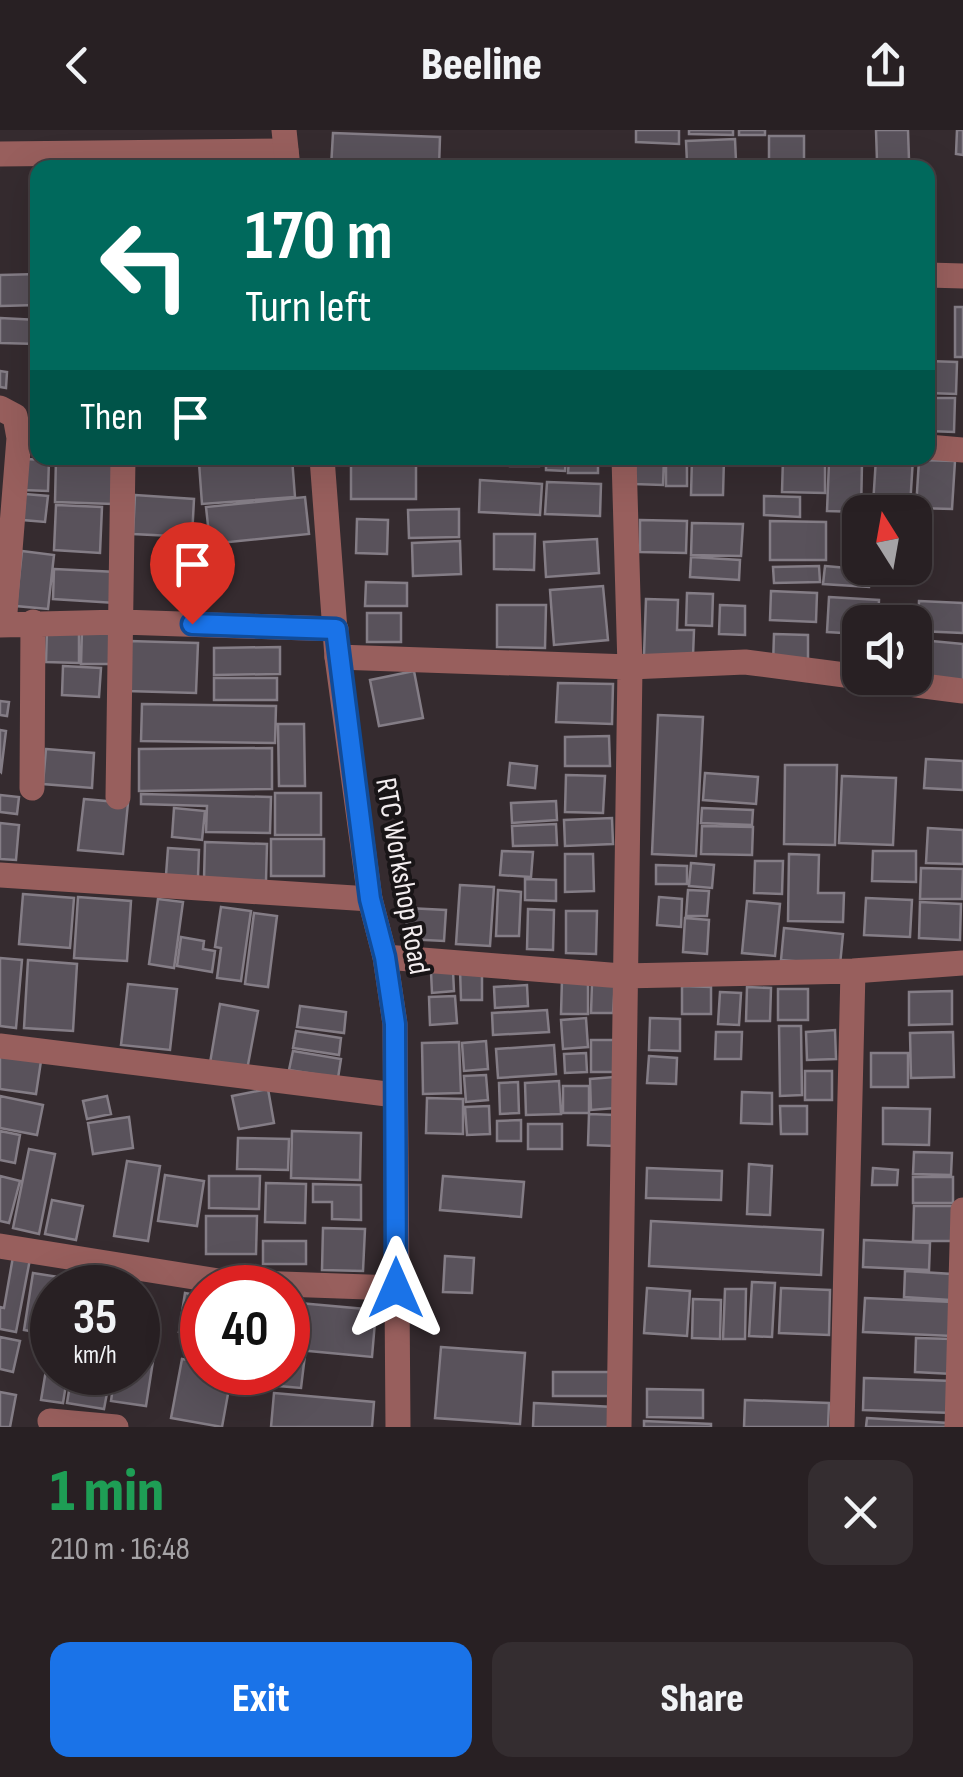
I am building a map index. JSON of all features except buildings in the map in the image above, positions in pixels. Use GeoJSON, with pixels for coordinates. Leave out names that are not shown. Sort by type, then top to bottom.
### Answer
{"type":"FeatureCollection","features":[{"type":"Feature","properties":{"kind":"street"},"geometry":{"type":"LineString","coordinates":[[0,154],[47,150],[286,149]]}},
{"type":"Feature","properties":{"kind":"street"},"geometry":{"type":"LineString","coordinates":[[935,275],[963,276]]}},
{"type":"Feature","properties":{"kind":"street"},"geometry":{"type":"LineString","coordinates":[[0,408],[15,416],[19,438],[2,625],[120,622],[336,629]]}},
{"type":"Feature","properties":{"kind":"street"},"geometry":{"type":"LineString","coordinates":[[935,448],[963,450]]}},
{"type":"Feature","properties":{"kind":"street"},"geometry":{"type":"LineString","coordinates":[[118,797],[123,465]]}},
{"type":"Feature","properties":{"kind":"street","name":"RTC Workshop Road"},"geometry":{"type":"LineString","coordinates":[[323,465],[337,657],[370,899],[385,957],[395,1024],[398,1427]]}},
{"type":"Feature","properties":{"kind":"street"},"geometry":{"type":"LineString","coordinates":[[619,1427],[622,976],[630,667],[624,465]]}},
{"type":"Feature","properties":{"kind":"street"},"geometry":{"type":"LineString","coordinates":[[32,788],[33,622]]}},
{"type":"Feature","properties":{"kind":"street"},"geometry":{"type":"LineString","coordinates":[[337,657],[630,667],[745,662],[842,675]]}},
{"type":"Feature","properties":{"kind":"street"},"geometry":{"type":"LineString","coordinates":[[932,686],[963,690]]}},
{"type":"Feature","properties":{"kind":"street"},"geometry":{"type":"LineString","coordinates":[[0,875],[370,899]]}},
{"type":"Feature","properties":{"kind":"street"},"geometry":{"type":"LineString","coordinates":[[385,957],[622,976],[853,971],[963,962]]}},
{"type":"Feature","properties":{"kind":"street"},"geometry":{"type":"LineString","coordinates":[[842,1427],[853,971]]}},
{"type":"Feature","properties":{"kind":"street"},"geometry":{"type":"LineString","coordinates":[[0,1046],[395,1095]]}},
{"type":"Feature","properties":{"kind":"street"},"geometry":{"type":"LineString","coordinates":[[957,1427],[963,1210]]}},
{"type":"Feature","properties":{"kind":"street"},"geometry":{"type":"LineString","coordinates":[[0,1246],[224,1282],[396,1288]]}},
{"type":"Feature","properties":{"kind":"street"},"geometry":{"type":"LineString","coordinates":[[50,1420],[116,1427]]}},
{"type":"Feature","properties":{"kind":"route"},"geometry":{"type":"LineString","coordinates":[[192,624],[336,629],[370,899],[385,957],[395,1024],[396,1288]]}}]}
